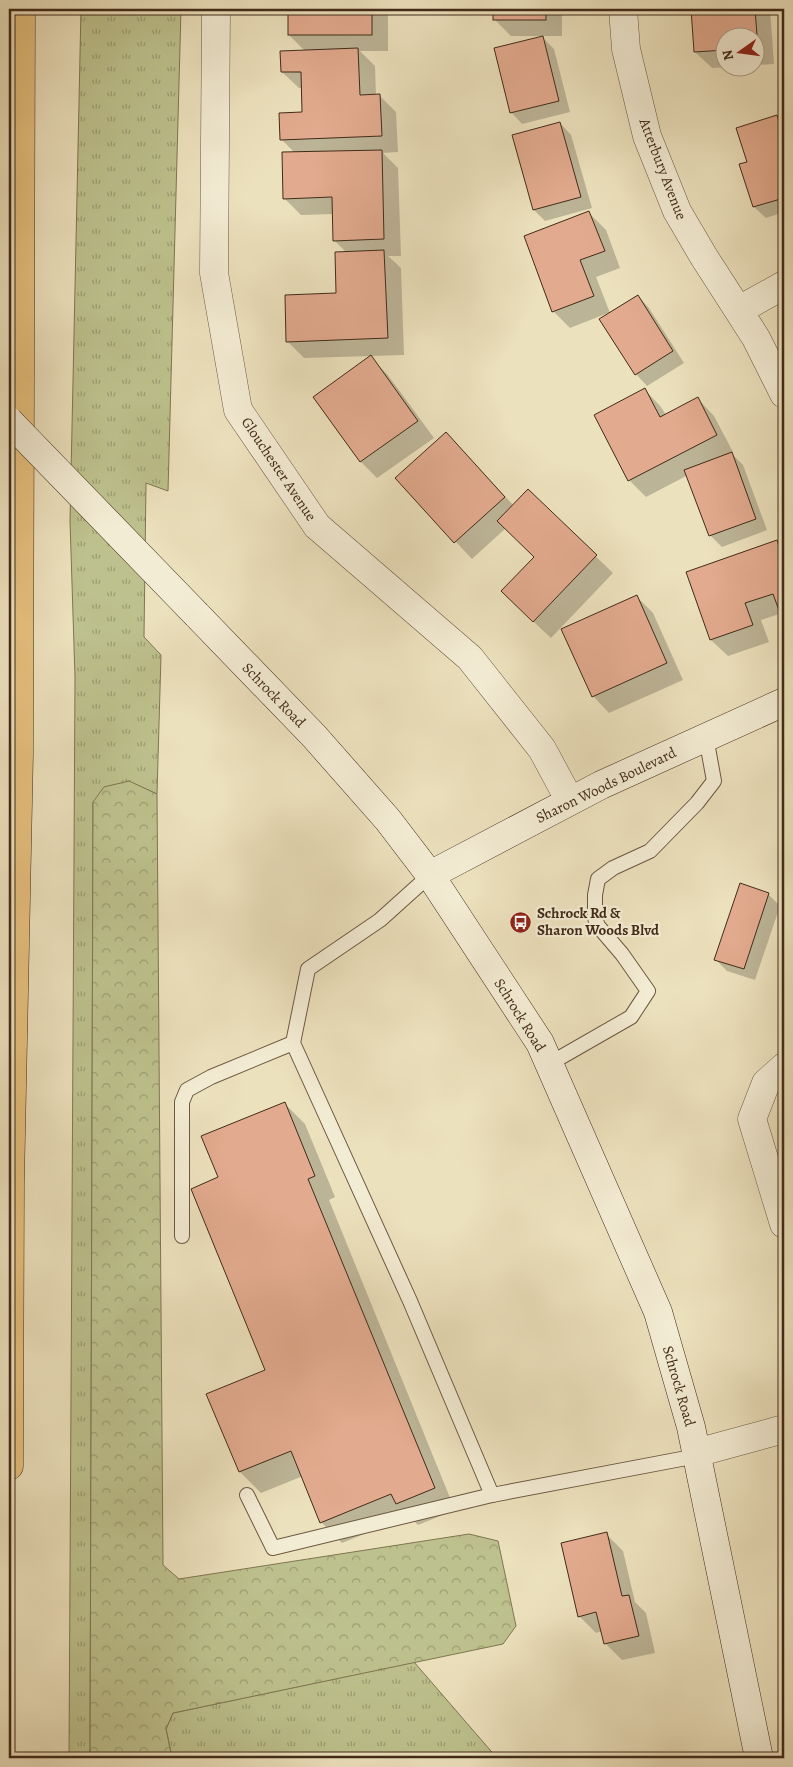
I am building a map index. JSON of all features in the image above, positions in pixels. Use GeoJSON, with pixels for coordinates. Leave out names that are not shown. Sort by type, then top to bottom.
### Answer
{"type":"FeatureCollection","features":[{"type":"Feature","properties":{"kind":"highway"},"geometry":{"type":"LineString","coordinates":[[9,1466],[10,1183],[19,754],[21,9]]}},
{"type":"Feature","properties":{"kind":"street","name":"Glouchester Avenue"},"geometry":{"type":"LineString","coordinates":[[216,9],[214,273],[238,410],[317,526],[470,658],[542,748],[570,800]]}},
{"type":"Feature","properties":{"kind":"street","name":"Atterbury Avenue"},"geometry":{"type":"LineString","coordinates":[[623,9],[626,49],[647,136],[677,211],[756,338],[784,394]]}},
{"type":"Feature","properties":{"kind":"street"},"geometry":{"type":"LineString","coordinates":[[739,310],[784,285]]}},
{"type":"Feature","properties":{"kind":"street","name":"Schrock Road"},"geometry":{"type":"LineString","coordinates":[[9,421],[314,736],[388,820],[430,875],[540,1043],[658,1312],[691,1428],[760,1758]]}},
{"type":"Feature","properties":{"kind":"street","name":"Sharon Woods Boulevard"},"geometry":{"type":"LineString","coordinates":[[430,875],[570,800],[784,702]]}},
{"type":"Feature","properties":{"kind":"street"},"geometry":{"type":"LineString","coordinates":[[784,1067],[766,1083],[752,1119],[784,1224]]}},
{"type":"Feature","properties":{"kind":"street"},"geometry":{"type":"LineString","coordinates":[[696,1454],[784,1429]]}},
{"type":"Feature","properties":{"kind":"lane"},"geometry":{"type":"LineString","coordinates":[[549,1064],[631,1017],[648,991],[622,954],[598,926],[595,895],[598,879],[613,868],[650,851],[697,803],[714,782],[706,737]]}},
{"type":"Feature","properties":{"kind":"lane"},"geometry":{"type":"LineString","coordinates":[[430,875],[380,920],[308,969],[293,1043],[410,1301],[492,1495]]}},
{"type":"Feature","properties":{"kind":"lane"},"geometry":{"type":"LineString","coordinates":[[182,1236],[182,1102],[187,1090],[211,1077],[293,1043]]}},
{"type":"Feature","properties":{"kind":"lane"},"geometry":{"type":"LineString","coordinates":[[247,1495],[273,1548],[492,1495],[614,1473],[696,1454]]}},
{"type":"Feature","properties":{"kind":"green space"},"geometry":{"type":"Polygon","coordinates":[[[81,9],[181,9],[168,491],[146,483],[144,637],[161,655],[157,794],[128,781],[93,802],[90,1758],[69,1758],[75,677],[70,521],[81,9]]]}},
{"type":"Feature","properties":{"kind":"green space"},"geometry":{"type":"Polygon","coordinates":[[[129,781],[157,794],[163,1565],[179,1579],[469,1534],[498,1541],[516,1626],[503,1644],[173,1713],[166,1729],[172,1758],[90,1758],[93,802],[104,787],[129,781]]]}},
{"type":"Feature","properties":{"kind":"green space"},"geometry":{"type":"Polygon","coordinates":[[[414,1662],[497,1758],[172,1758],[166,1729],[173,1713],[414,1662]]]}},
{"type":"Feature","properties":{"kind":"building"},"geometry":{"type":"Polygon","coordinates":[[[288,9],[372,9],[372,35],[288,35],[288,9]]]}},
{"type":"Feature","properties":{"kind":"building"},"geometry":{"type":"Polygon","coordinates":[[[493,9],[546,9],[546,20],[493,20],[493,9]]]}},
{"type":"Feature","properties":{"kind":"building"},"geometry":{"type":"Polygon","coordinates":[[[691,9],[755,9],[756,28],[716,28],[716,51],[694,52],[691,9]]]}},
{"type":"Feature","properties":{"kind":"building"},"geometry":{"type":"Polygon","coordinates":[[[543,36],[559,101],[510,113],[494,48],[543,36]]]}},
{"type":"Feature","properties":{"kind":"building"},"geometry":{"type":"Polygon","coordinates":[[[358,48],[360,95],[380,94],[382,136],[280,140],[279,113],[302,112],[301,72],[281,72],[280,51],[358,48]]]}},
{"type":"Feature","properties":{"kind":"building"},"geometry":{"type":"Polygon","coordinates":[[[777,115],[784,138],[784,198],[753,207],[739,164],[747,162],[736,128],[777,115]]]}},
{"type":"Feature","properties":{"kind":"building"},"geometry":{"type":"Polygon","coordinates":[[[560,122],[581,197],[533,210],[512,135],[560,122]]]}},
{"type":"Feature","properties":{"kind":"building"},"geometry":{"type":"Polygon","coordinates":[[[382,150],[384,239],[333,241],[332,197],[283,199],[282,152],[382,150]]]}},
{"type":"Feature","properties":{"kind":"building"},"geometry":{"type":"Polygon","coordinates":[[[589,211],[605,251],[580,260],[594,296],[552,312],[524,236],[589,211]]]}},
{"type":"Feature","properties":{"kind":"building"},"geometry":{"type":"Polygon","coordinates":[[[384,250],[388,338],[286,342],[285,295],[336,293],[335,252],[384,250]]]}},
{"type":"Feature","properties":{"kind":"building"},"geometry":{"type":"Polygon","coordinates":[[[638,295],[673,351],[635,375],[599,319],[638,295]]]}},
{"type":"Feature","properties":{"kind":"building"},"geometry":{"type":"Polygon","coordinates":[[[371,355],[418,421],[360,462],[313,397],[371,355]]]}},
{"type":"Feature","properties":{"kind":"building"},"geometry":{"type":"Polygon","coordinates":[[[645,388],[660,417],[698,397],[717,435],[628,481],[594,415],[645,388]]]}},
{"type":"Feature","properties":{"kind":"building"},"geometry":{"type":"Polygon","coordinates":[[[446,432],[505,497],[454,543],[395,478],[446,432]]]}},
{"type":"Feature","properties":{"kind":"building"},"geometry":{"type":"Polygon","coordinates":[[[732,452],[756,519],[709,536],[684,470],[732,452]]]}},
{"type":"Feature","properties":{"kind":"building"},"geometry":{"type":"Polygon","coordinates":[[[528,489],[597,555],[533,622],[501,591],[534,557],[497,521],[528,489]]]}},
{"type":"Feature","properties":{"kind":"building"},"geometry":{"type":"Polygon","coordinates":[[[777,540],[784,560],[784,612],[780,613],[773,594],[745,603],[753,625],[710,640],[686,572],[777,540]]]}},
{"type":"Feature","properties":{"kind":"building"},"geometry":{"type":"Polygon","coordinates":[[[637,595],[667,663],[592,697],[561,629],[637,595]]]}},
{"type":"Feature","properties":{"kind":"building"},"geometry":{"type":"Polygon","coordinates":[[[740,883],[769,893],[744,969],[714,960],[740,883]]]}},
{"type":"Feature","properties":{"kind":"building"},"geometry":{"type":"Polygon","coordinates":[[[285,1102],[315,1176],[308,1179],[435,1488],[396,1504],[391,1494],[320,1523],[291,1451],[239,1472],[206,1394],[265,1370],[191,1189],[218,1177],[201,1136],[285,1102]]]}},
{"type":"Feature","properties":{"kind":"building"},"geometry":{"type":"Polygon","coordinates":[[[607,1532],[622,1596],[629,1595],[639,1636],[604,1644],[596,1612],[578,1617],[561,1543],[607,1532]]]}},
{"type":"Feature","properties":{"kind":"place","name":"Schrock Rd & Sharon Woods Blvd"},"geometry":{"type":"Point","coordinates":[521,922]}}]}
